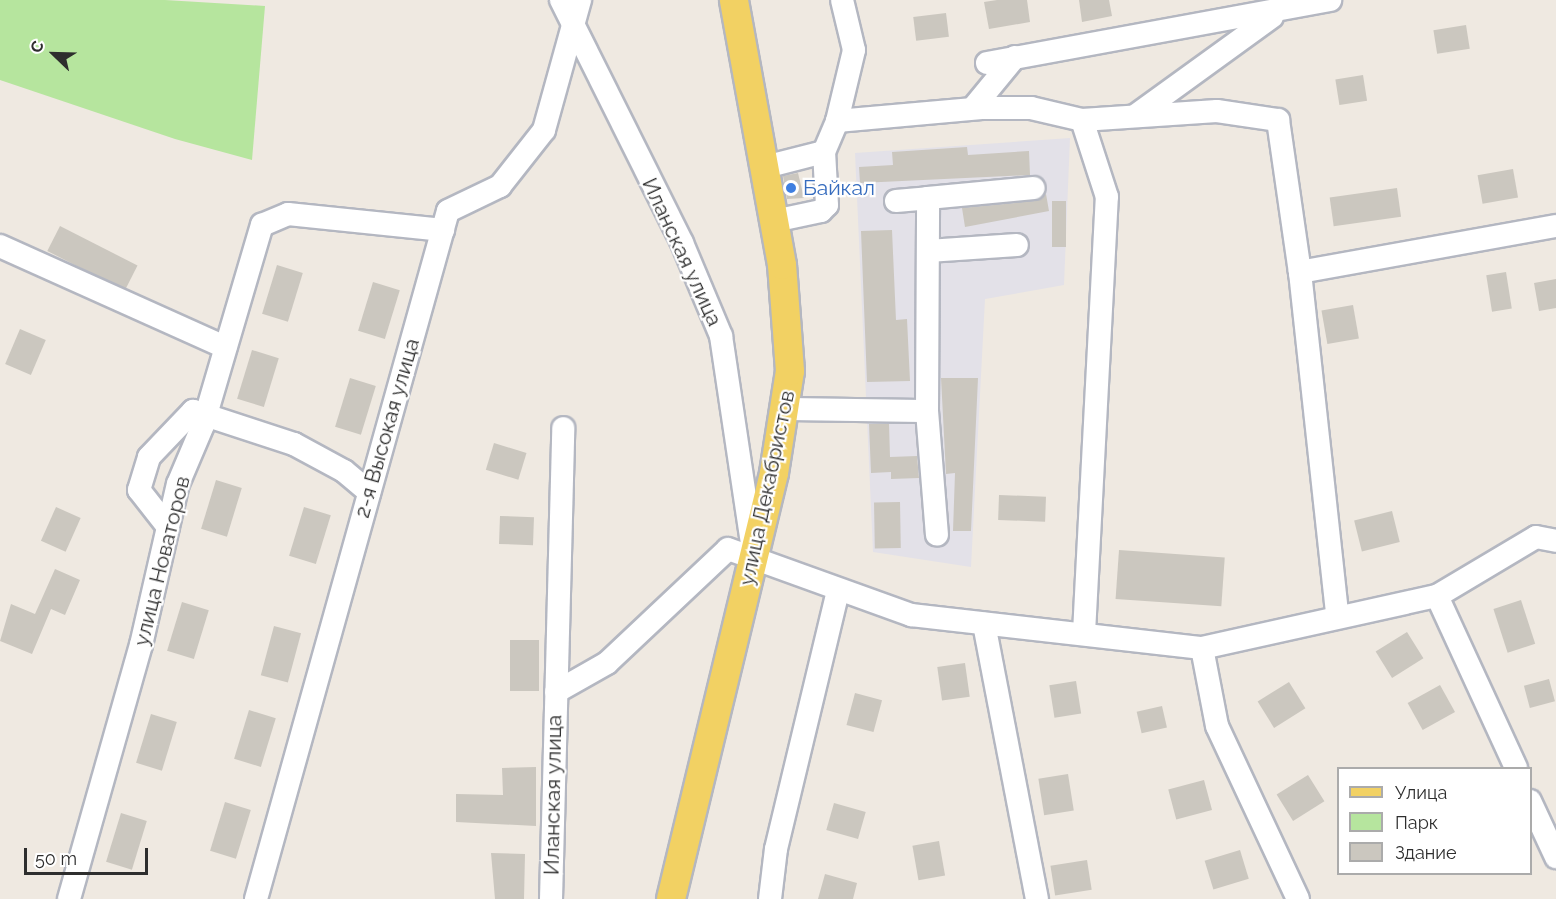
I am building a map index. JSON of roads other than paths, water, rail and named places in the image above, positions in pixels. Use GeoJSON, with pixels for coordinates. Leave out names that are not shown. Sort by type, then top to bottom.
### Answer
{"type":"FeatureCollection","features":[{"type":"Feature","properties":{"kind":"main road","name":"улица Декабристов"},"geometry":{"type":"LineString","coordinates":[[671,899],[754,556],[790,371],[774,221],[734,0]]}},
{"type":"Feature","properties":{"kind":"street","name":"Иланская улица"},"geometry":{"type":"LineString","coordinates":[[556,692],[607,663],[728,549],[754,556],[721,336],[682,243],[574,32],[561,0]]}},
{"type":"Feature","properties":{"kind":"street","name":"2-я Высокая улица"},"geometry":{"type":"LineString","coordinates":[[256,899],[448,211],[500,186],[544,130],[574,32],[580,0]]}},
{"type":"Feature","properties":{"kind":"street"},"geometry":{"type":"LineString","coordinates":[[774,221],[821,211],[827,205],[824,152],[837,121],[854,50],[842,0]]}},
{"type":"Feature","properties":{"kind":"street"},"geometry":{"type":"LineString","coordinates":[[987,63],[1290,4],[1330,0]]}},
{"type":"Feature","properties":{"kind":"street"},"geometry":{"type":"LineString","coordinates":[[1135,116],[1252,27],[1290,4]]}},
{"type":"Feature","properties":{"kind":"street"},"geometry":{"type":"LineString","coordinates":[[973,108],[1015,57]]}},
{"type":"Feature","properties":{"kind":"street"},"geometry":{"type":"LineString","coordinates":[[837,121],[973,108],[1031,108],[1082,120],[1217,111],[1278,120],[1300,272],[1337,614]]}},
{"type":"Feature","properties":{"kind":"street"},"geometry":{"type":"LineString","coordinates":[[1082,120],[1107,197],[1084,633]]}},
{"type":"Feature","properties":{"kind":"street"},"geometry":{"type":"LineString","coordinates":[[765,166],[824,152]]}},
{"type":"Feature","properties":{"kind":"street"},"geometry":{"type":"LineString","coordinates":[[896,201],[1034,188]]}},
{"type":"Feature","properties":{"kind":"street"},"geometry":{"type":"LineString","coordinates":[[928,198],[927,411],[937,535]]}},
{"type":"Feature","properties":{"kind":"street","name":"улица Новаторов"},"geometry":{"type":"LineString","coordinates":[[69,899],[141,645],[168,527],[205,416],[262,225],[288,214],[443,230]]}},
{"type":"Feature","properties":{"kind":"street"},"geometry":{"type":"LineString","coordinates":[[1300,272],[1556,226]]}},
{"type":"Feature","properties":{"kind":"street"},"geometry":{"type":"LineString","coordinates":[[928,251],[1017,245]]}},
{"type":"Feature","properties":{"kind":"street"},"geometry":{"type":"LineString","coordinates":[[0,246],[225,347]]}},
{"type":"Feature","properties":{"kind":"street"},"geometry":{"type":"LineString","coordinates":[[784,409],[927,411]]}},
{"type":"Feature","properties":{"kind":"street"},"geometry":{"type":"LineString","coordinates":[[168,527],[139,490],[150,457],[193,411],[294,444],[344,471],[369,492]]}},
{"type":"Feature","properties":{"kind":"street","name":"Иланская улица"},"geometry":{"type":"LineString","coordinates":[[551,899],[563,428]]}},
{"type":"Feature","properties":{"kind":"street"},"geometry":{"type":"LineString","coordinates":[[754,556],[838,591],[911,615],[1202,648],[1337,614],[1437,596],[1536,537],[1556,541]]}},
{"type":"Feature","properties":{"kind":"street"},"geometry":{"type":"LineString","coordinates":[[770,899],[776,849],[838,591]]}},
{"type":"Feature","properties":{"kind":"street"},"geometry":{"type":"LineString","coordinates":[[1437,596],[1516,767]]}},
{"type":"Feature","properties":{"kind":"street"},"geometry":{"type":"LineString","coordinates":[[984,624],[1037,899]]}},
{"type":"Feature","properties":{"kind":"street"},"geometry":{"type":"LineString","coordinates":[[1202,648],[1217,726],[1298,899]]}},
{"type":"Feature","properties":{"kind":"street"},"geometry":{"type":"LineString","coordinates":[[1532,805],[1556,857]]}},
{"type":"Feature","properties":{"kind":"place","name":"Байкал"},"geometry":{"type":"Point","coordinates":[791,188]}}]}
